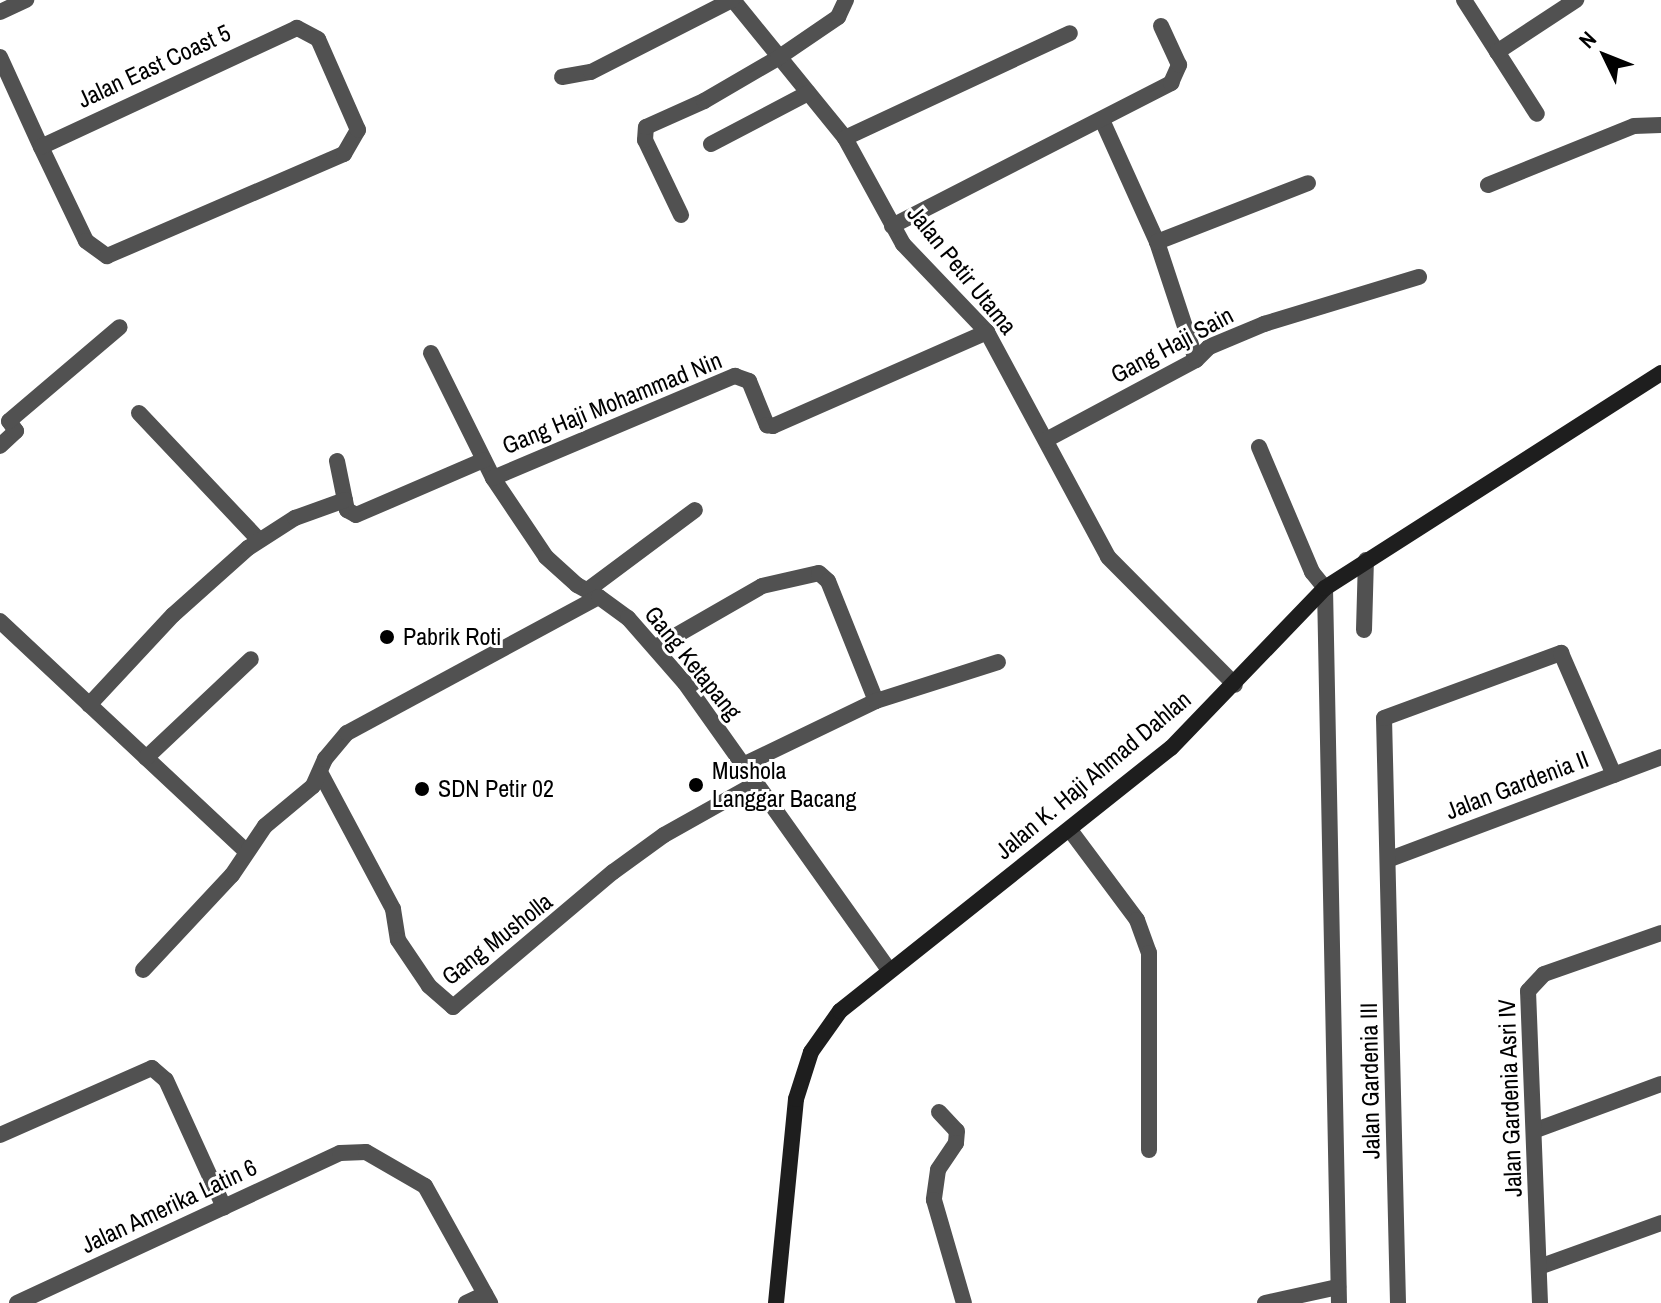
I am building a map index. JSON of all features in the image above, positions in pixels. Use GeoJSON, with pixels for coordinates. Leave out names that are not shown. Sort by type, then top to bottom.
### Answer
{"type":"FeatureCollection","features":[{"type":"Feature","properties":{"kind":"main road","name":"Jalan K. Haji Ahmad Dahlan"},"geometry":{"type":"LineString","coordinates":[[776,1303],[791,1125],[802,1075],[840,1011],[1171,748],[1235,685],[1327,586],[1661,373]]}},
{"type":"Feature","properties":{"kind":"street"},"geometry":{"type":"LineString","coordinates":[[0,12],[26,0]]}},
{"type":"Feature","properties":{"kind":"street"},"geometry":{"type":"LineString","coordinates":[[562,77],[591,72],[733,0]]}},
{"type":"Feature","properties":{"kind":"street","name":"Jalan Petir Utama"},"geometry":{"type":"LineString","coordinates":[[733,0],[845,138],[892,226],[923,267],[987,332],[1108,557],[1235,685]]}},
{"type":"Feature","properties":{"kind":"street"},"geometry":{"type":"LineString","coordinates":[[681,215],[645,140],[646,127],[704,101],[778,58],[838,17],[846,0]]}},
{"type":"Feature","properties":{"kind":"street"},"geometry":{"type":"LineString","coordinates":[[1464,0],[1537,114]]}},
{"type":"Feature","properties":{"kind":"street"},"geometry":{"type":"LineString","coordinates":[[1497,52],[1576,0]]}},
{"type":"Feature","properties":{"kind":"street"},"geometry":{"type":"LineString","coordinates":[[892,226],[1102,120],[1177,77],[1179,65],[1161,26]]}},
{"type":"Feature","properties":{"kind":"street","name":"Jalan East Coast 5"},"geometry":{"type":"LineString","coordinates":[[304,28],[318,39],[356,120],[355,140],[344,154],[107,256],[86,241],[41,147],[288,29],[304,28]]}},
{"type":"Feature","properties":{"kind":"street"},"geometry":{"type":"LineString","coordinates":[[845,138],[1070,33]]}},
{"type":"Feature","properties":{"kind":"street"},"geometry":{"type":"LineString","coordinates":[[0,57],[41,147]]}},
{"type":"Feature","properties":{"kind":"street"},"geometry":{"type":"LineString","coordinates":[[711,144],[808,93]]}},
{"type":"Feature","properties":{"kind":"street"},"geometry":{"type":"LineString","coordinates":[[1102,120],[1157,242],[1196,360]]}},
{"type":"Feature","properties":{"kind":"street"},"geometry":{"type":"LineString","coordinates":[[1488,185],[1634,126],[1661,125]]}},
{"type":"Feature","properties":{"kind":"street"},"geometry":{"type":"LineString","coordinates":[[1157,242],[1308,183]]}},
{"type":"Feature","properties":{"kind":"street","name":"Gang Haji Sain"},"geometry":{"type":"LineString","coordinates":[[1046,440],[1196,360],[1209,347],[1264,324],[1419,277]]}},
{"type":"Feature","properties":{"kind":"street"},"geometry":{"type":"LineString","coordinates":[[0,446],[16,431],[9,421],[120,327]]}},
{"type":"Feature","properties":{"kind":"street","name":"Gang Haji Mohammad Nin"},"geometry":{"type":"LineString","coordinates":[[493,478],[735,376],[749,381],[767,425],[773,426],[987,332]]}},
{"type":"Feature","properties":{"kind":"street","name":"Gang Ketapang"},"geometry":{"type":"LineString","coordinates":[[431,353],[493,478],[546,557],[577,585],[594,593],[656,647],[889,970]]}},
{"type":"Feature","properties":{"kind":"street"},"geometry":{"type":"LineString","coordinates":[[139,413],[259,540]]}},
{"type":"Feature","properties":{"kind":"street"},"geometry":{"type":"LineString","coordinates":[[1259,447],[1312,572],[1327,586],[1339,1295],[1265,1303]]}},
{"type":"Feature","properties":{"kind":"street"},"geometry":{"type":"LineString","coordinates":[[337,461],[345,500],[356,515],[484,460]]}},
{"type":"Feature","properties":{"kind":"street"},"geometry":{"type":"LineString","coordinates":[[89,705],[173,615],[259,540],[295,518],[345,500]]}},
{"type":"Feature","properties":{"kind":"street"},"geometry":{"type":"LineString","coordinates":[[143,970],[232,875],[245,850],[321,774],[325,759],[347,733],[594,593],[695,510]]}},
{"type":"Feature","properties":{"kind":"street"},"geometry":{"type":"LineString","coordinates":[[1364,630],[1366,560]]}},
{"type":"Feature","properties":{"kind":"street"},"geometry":{"type":"LineString","coordinates":[[656,647],[762,586],[819,573],[828,581],[876,701]]}},
{"type":"Feature","properties":{"kind":"street"},"geometry":{"type":"LineString","coordinates":[[0,621],[245,850]]}},
{"type":"Feature","properties":{"kind":"street","name":"Jalan Gardenia III"},"geometry":{"type":"LineString","coordinates":[[1398,1303],[1390,859],[1384,723],[1388,715],[1561,653],[1614,775]]}},
{"type":"Feature","properties":{"kind":"street"},"geometry":{"type":"LineString","coordinates":[[146,758],[251,659]]}},
{"type":"Feature","properties":{"kind":"street"},"geometry":{"type":"LineString","coordinates":[[743,765],[876,701],[998,662]]}},
{"type":"Feature","properties":{"kind":"street","name":"Jalan Gardenia II"},"geometry":{"type":"LineString","coordinates":[[1390,859],[1661,757]]}},
{"type":"Feature","properties":{"kind":"street","name":"Gang Musholla"},"geometry":{"type":"LineString","coordinates":[[321,774],[393,909],[398,940],[429,986],[453,1007],[613,872],[664,835],[755,784]]}},
{"type":"Feature","properties":{"kind":"street"},"geometry":{"type":"LineString","coordinates":[[1070,830],[1137,920],[1149,953],[1149,1150]]}},
{"type":"Feature","properties":{"kind":"street","name":"Jalan Gardenia Asri IV"},"geometry":{"type":"LineString","coordinates":[[1540,1303],[1536,1130],[1528,991],[1534,981],[1661,933]]}},
{"type":"Feature","properties":{"kind":"street"},"geometry":{"type":"LineString","coordinates":[[0,1135],[137,1070],[152,1068],[166,1080],[224,1207]]}},
{"type":"Feature","properties":{"kind":"street"},"geometry":{"type":"LineString","coordinates":[[1536,1130],[1661,1084]]}},
{"type":"Feature","properties":{"kind":"street"},"geometry":{"type":"LineString","coordinates":[[939,1112],[957,1131],[956,1143],[938,1170],[934,1200],[964,1303]]}},
{"type":"Feature","properties":{"kind":"street","name":"Jalan Amerika Latin 6"},"geometry":{"type":"LineString","coordinates":[[17,1303],[340,1153],[366,1152],[425,1186],[488,1298]]}},
{"type":"Feature","properties":{"kind":"street"},"geometry":{"type":"LineString","coordinates":[[1539,1267],[1661,1223]]}},
{"type":"Feature","properties":{"kind":"street"},"geometry":{"type":"LineString","coordinates":[[466,1303],[488,1298]]}},
{"type":"Feature","properties":{"kind":"place","name":"Pabrik Roti"},"geometry":{"type":"Point","coordinates":[387,637]}},
{"type":"Feature","properties":{"kind":"place","name":"Mushola Langgar Bacang"},"geometry":{"type":"Point","coordinates":[696,785]}},
{"type":"Feature","properties":{"kind":"place","name":"SDN Petir 02"},"geometry":{"type":"Point","coordinates":[422,789]}}]}
